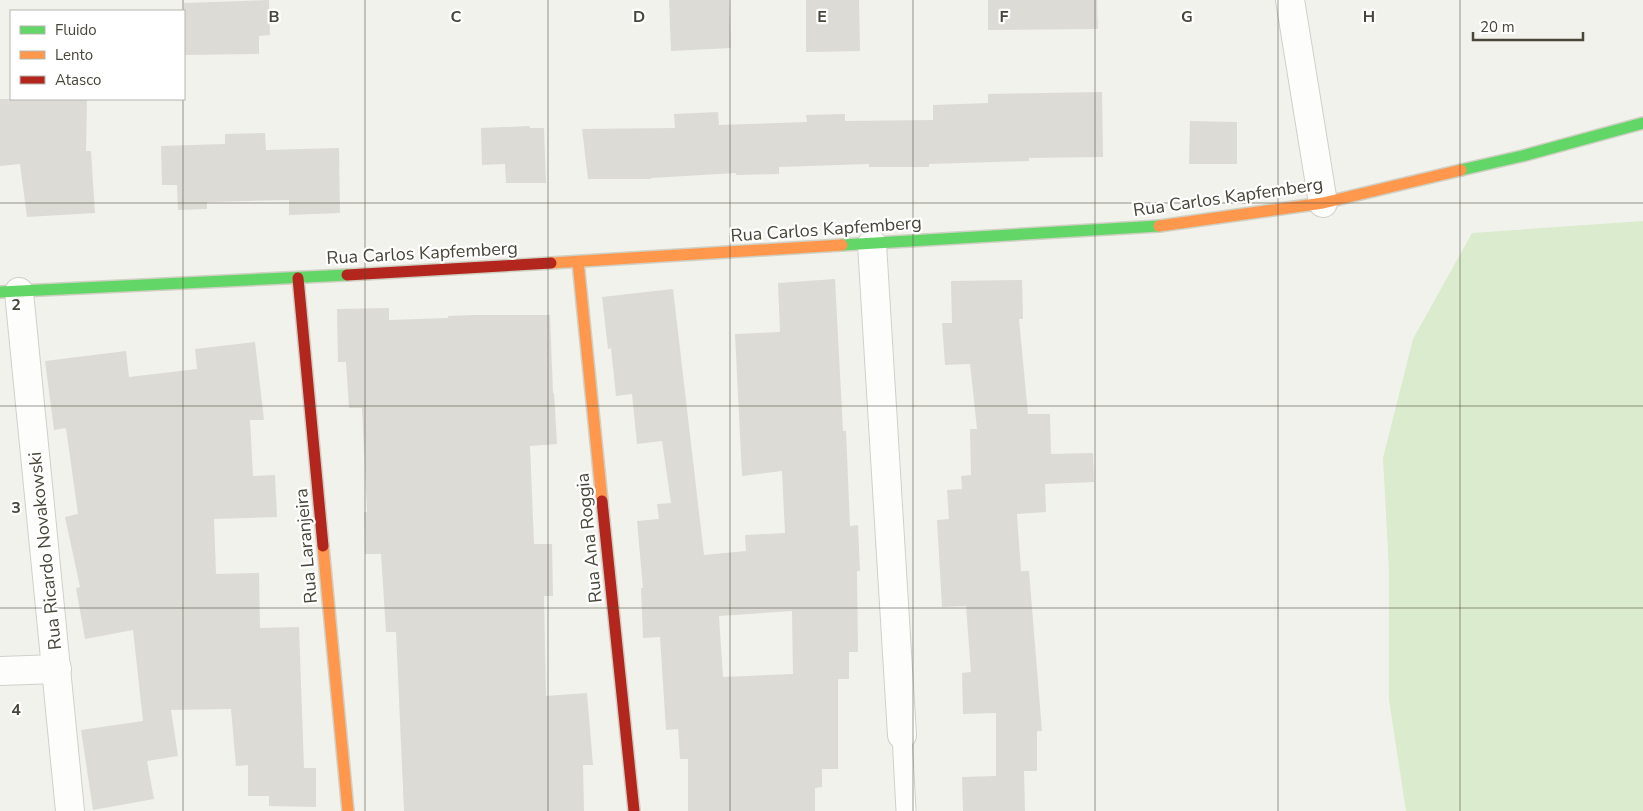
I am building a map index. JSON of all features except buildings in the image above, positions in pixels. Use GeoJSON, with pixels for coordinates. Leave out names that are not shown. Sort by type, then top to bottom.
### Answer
{"type":"FeatureCollection","features":[{"type":"Feature","properties":{"kind":"street"},"geometry":{"type":"LineString","coordinates":[[1290,0],[1323,203]]}},
{"type":"Feature","properties":{"kind":"street","name":"Rua Carlos Kapfemberg"},"geometry":{"type":"LineString","coordinates":[[10,292],[578,262],[1160,226],[1323,203],[1522,156],[1643,123]]}},
{"type":"Feature","properties":{"kind":"street"},"geometry":{"type":"LineString","coordinates":[[872,244],[902,735]]}},
{"type":"Feature","properties":{"kind":"street","name":"Rua Ana Roggia"},"geometry":{"type":"LineString","coordinates":[[578,262],[634,811]]}},
{"type":"Feature","properties":{"kind":"street","name":"Rua Laranjeira"},"geometry":{"type":"LineString","coordinates":[[298,278],[348,811]]}},
{"type":"Feature","properties":{"kind":"street","name":"Rua Ricardo Novakowski"},"geometry":{"type":"LineString","coordinates":[[10,292],[57,669],[70,811]]}},
{"type":"Feature","properties":{"kind":"street"},"geometry":{"type":"LineString","coordinates":[[0,671],[57,669]]}},
{"type":"Feature","properties":{"kind":"lane"},"geometry":{"type":"LineString","coordinates":[[902,735],[906,811]]}},
{"type":"Feature","properties":{"kind":"green space"},"geometry":{"type":"Polygon","coordinates":[[[1643,221],[1643,811],[1406,811],[1389,700],[1389,571],[1383,458],[1413,339],[1472,233],[1643,221]]]}},
{"type":"Feature","properties":{"kind":"traffic: fast"},"geometry":{"type":"LineString","coordinates":[[1461,170],[1522,156],[1643,123]]}},
{"type":"Feature","properties":{"kind":"traffic: fast"},"geometry":{"type":"LineString","coordinates":[[842,245],[1159,226]]}},
{"type":"Feature","properties":{"kind":"traffic: fast"},"geometry":{"type":"LineString","coordinates":[[0,292],[347,275]]}},
{"type":"Feature","properties":{"kind":"traffic: slow"},"geometry":{"type":"LineString","coordinates":[[1159,226],[1323,203],[1461,170]]}},
{"type":"Feature","properties":{"kind":"traffic: slow"},"geometry":{"type":"LineString","coordinates":[[551,263],[842,245]]}},
{"type":"Feature","properties":{"kind":"traffic: slow"},"geometry":{"type":"LineString","coordinates":[[578,262],[602,501]]}},
{"type":"Feature","properties":{"kind":"traffic: slow"},"geometry":{"type":"LineString","coordinates":[[323,546],[348,811]]}},
{"type":"Feature","properties":{"kind":"traffic: jam"},"geometry":{"type":"LineString","coordinates":[[347,275],[551,263]]}},
{"type":"Feature","properties":{"kind":"traffic: jam"},"geometry":{"type":"LineString","coordinates":[[298,278],[323,546]]}},
{"type":"Feature","properties":{"kind":"traffic: jam"},"geometry":{"type":"LineString","coordinates":[[602,501],[634,811]]}}]}
